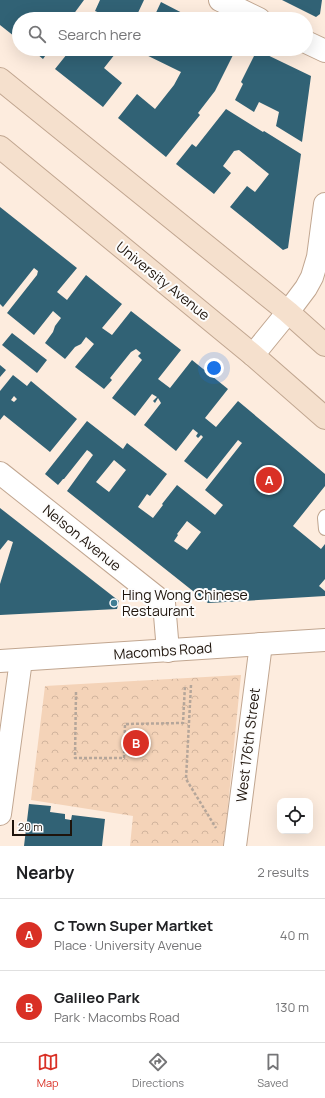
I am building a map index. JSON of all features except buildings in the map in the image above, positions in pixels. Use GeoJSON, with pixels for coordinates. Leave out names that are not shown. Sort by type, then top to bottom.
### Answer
{"type":"FeatureCollection","features":[{"type":"Feature","properties":{"kind":"main road"},"geometry":{"type":"LineString","coordinates":[[0,79],[288,312],[325,345]]}},
{"type":"Feature","properties":{"kind":"main road","name":"University Avenue"},"geometry":{"type":"LineString","coordinates":[[0,147],[253,355],[325,418]]}},
{"type":"Feature","properties":{"kind":"street"},"geometry":{"type":"LineString","coordinates":[[220,0],[245,12]]}},
{"type":"Feature","properties":{"kind":"street"},"geometry":{"type":"LineString","coordinates":[[313,45],[325,51]]}},
{"type":"Feature","properties":{"kind":"street"},"geometry":{"type":"LineString","coordinates":[[253,355],[288,312],[312,278],[318,257],[325,204]]}},
{"type":"Feature","properties":{"kind":"street","name":"Nelson Avenue"},"geometry":{"type":"LineString","coordinates":[[0,473],[164,603],[168,651]]}},
{"type":"Feature","properties":{"kind":"street","name":"Macombs Road"},"geometry":{"type":"LineString","coordinates":[[10,661],[325,640]]}},
{"type":"Feature","properties":{"kind":"street","name":"West 176th Street"},"geometry":{"type":"LineString","coordinates":[[235,846],[261,644]]}},
{"type":"Feature","properties":{"kind":"street"},"geometry":{"type":"LineString","coordinates":[[0,814],[10,661]]}},
{"type":"Feature","properties":{"kind":"path"},"geometry":{"type":"LineString","coordinates":[[76,692],[75,758],[124,758],[125,724],[184,723],[185,685]]}},
{"type":"Feature","properties":{"kind":"path"},"geometry":{"type":"LineString","coordinates":[[191,685],[186,779],[217,830]]}},
{"type":"Feature","properties":{"kind":"green space"},"geometry":{"type":"Polygon","coordinates":[[[241,675],[224,846],[130,846],[133,816],[31,800],[45,686],[241,675]]]}},
{"type":"Feature","properties":{"kind":"place","name":"C Town Super Martket"},"geometry":{"type":"Point","coordinates":[269,480]}},
{"type":"Feature","properties":{"kind":"place","name":"Hing Wong Chinese Restaurant"},"geometry":{"type":"Point","coordinates":[114,603]}},
{"type":"Feature","properties":{"kind":"place","name":"Galileo Park"},"geometry":{"type":"Point","coordinates":[136,743]}}]}
